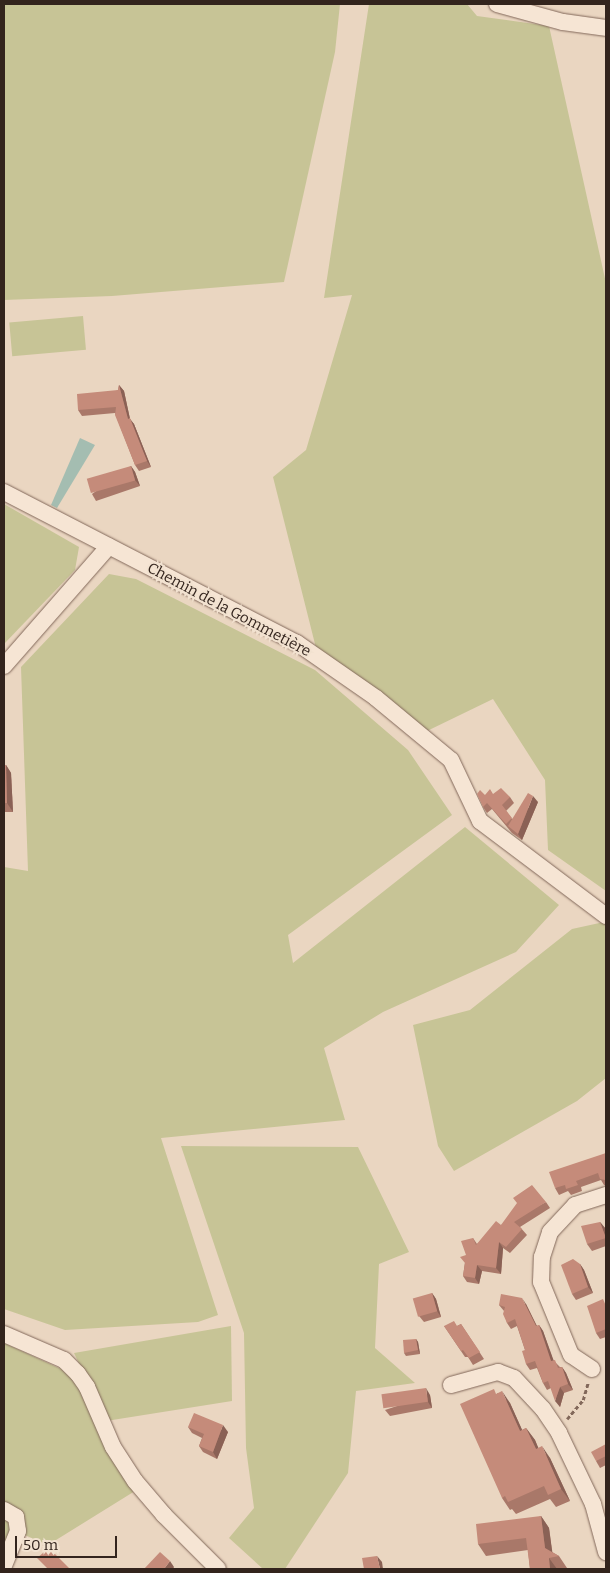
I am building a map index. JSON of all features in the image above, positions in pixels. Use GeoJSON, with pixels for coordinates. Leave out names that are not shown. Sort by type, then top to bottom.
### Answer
{"type":"FeatureCollection","features":[{"type":"Feature","properties":{"kind":"street"},"geometry":{"type":"LineString","coordinates":[[497,4],[564,22],[606,28]]}},
{"type":"Feature","properties":{"kind":"street","name":"Chemin de la Gommetière"},"geometry":{"type":"LineString","coordinates":[[4,492],[296,643],[376,698],[451,760],[480,821],[606,916]]}},
{"type":"Feature","properties":{"kind":"street"},"geometry":{"type":"LineString","coordinates":[[4,666],[109,546]]}},
{"type":"Feature","properties":{"kind":"street"},"geometry":{"type":"LineString","coordinates":[[592,1369],[571,1355],[541,1282],[542,1257],[550,1232],[575,1206],[606,1195]]}},
{"type":"Feature","properties":{"kind":"street"},"geometry":{"type":"LineString","coordinates":[[4,1334],[64,1360],[78,1374],[86,1387],[113,1447],[135,1481],[164,1514],[218,1569]]}},
{"type":"Feature","properties":{"kind":"street"},"geometry":{"type":"LineString","coordinates":[[451,1386],[498,1372],[514,1378],[543,1409],[559,1433],[593,1504],[606,1552]]}},
{"type":"Feature","properties":{"kind":"street"},"geometry":{"type":"LineString","coordinates":[[4,1510],[16,1517],[18,1531],[4,1565]]}},
{"type":"Feature","properties":{"kind":"path"},"geometry":{"type":"LineString","coordinates":[[559,1433],[570,1415],[583,1400],[592,1369]]}},
{"type":"Feature","properties":{"kind":"shaded area"},"geometry":{"type":"Polygon","coordinates":[[[4,4],[340,4],[335,52],[284,282],[112,296],[4,300],[4,4]]]}},
{"type":"Feature","properties":{"kind":"shaded area"},"geometry":{"type":"Polygon","coordinates":[[[369,4],[467,4],[477,16],[549,26],[606,283],[606,891],[548,850],[545,780],[493,699],[427,731],[316,648],[273,477],[306,450],[352,295],[324,298],[369,4]]]}},
{"type":"Feature","properties":{"kind":"shaded area"},"geometry":{"type":"Polygon","coordinates":[[[83,316],[86,350],[12,356],[9,322],[83,316]]]}},
{"type":"Feature","properties":{"kind":"shaded area"},"geometry":{"type":"Polygon","coordinates":[[[80,438],[95,445],[57,508],[51,505],[80,438]]]}},
{"type":"Feature","properties":{"kind":"shaded area"},"geometry":{"type":"Polygon","coordinates":[[[4,504],[79,547],[75,570],[4,644],[4,504]]]}},
{"type":"Feature","properties":{"kind":"shaded area"},"geometry":{"type":"Polygon","coordinates":[[[109,574],[136,579],[315,670],[408,750],[452,815],[288,935],[293,963],[465,827],[559,905],[516,952],[383,1012],[324,1048],[345,1120],[161,1138],[218,1315],[198,1322],[65,1330],[4,1309],[4,867],[28,871],[21,667],[109,574]]]}},
{"type":"Feature","properties":{"kind":"shaded area"},"geometry":{"type":"Polygon","coordinates":[[[604,922],[606,925],[606,1078],[577,1101],[454,1171],[438,1146],[413,1025],[470,1010],[572,929],[604,922]]]}},
{"type":"Feature","properties":{"kind":"shaded area"},"geometry":{"type":"Polygon","coordinates":[[[181,1146],[358,1147],[409,1252],[379,1264],[375,1348],[415,1383],[356,1391],[348,1473],[285,1569],[263,1569],[229,1538],[254,1508],[246,1448],[244,1333],[181,1146]]]}},
{"type":"Feature","properties":{"kind":"shaded area"},"geometry":{"type":"Polygon","coordinates":[[[231,1326],[232,1401],[106,1421],[74,1353],[231,1326]]]}},
{"type":"Feature","properties":{"kind":"shaded area"},"geometry":{"type":"Polygon","coordinates":[[[4,1343],[70,1373],[135,1491],[48,1545],[13,1530],[4,1551],[4,1343]]]}},
{"type":"Feature","properties":{"kind":"building"},"geometry":{"type":"Polygon","coordinates":[[[119,385],[128,419],[130,418],[147,461],[135,465],[115,415],[116,407],[78,410],[77,394],[118,390],[119,385]]]}},
{"type":"Feature","properties":{"kind":"building"},"geometry":{"type":"Polygon","coordinates":[[[131,466],[135,480],[91,493],[87,479],[131,466]]]}},
{"type":"Feature","properties":{"kind":"building"},"geometry":{"type":"Polygon","coordinates":[[[4,765],[6,765],[7,803],[4,803],[4,765]]]}},
{"type":"Feature","properties":{"kind":"building"},"geometry":{"type":"Polygon","coordinates":[[[501,788],[510,797],[502,805],[512,818],[506,824],[487,803],[483,807],[477,794],[480,790],[485,795],[490,789],[493,794],[501,788]]]}},
{"type":"Feature","properties":{"kind":"building"},"geometry":{"type":"Polygon","coordinates":[[[528,793],[533,796],[518,834],[508,826],[528,793]]]}},
{"type":"Feature","properties":{"kind":"building"},"geometry":{"type":"Polygon","coordinates":[[[606,1153],[605,1180],[600,1179],[598,1173],[576,1181],[578,1185],[566,1189],[565,1185],[555,1188],[549,1172],[606,1153]]]}},
{"type":"Feature","properties":{"kind":"building"},"geometry":{"type":"Polygon","coordinates":[[[532,1185],[546,1202],[514,1222],[522,1229],[506,1247],[499,1242],[496,1268],[477,1265],[475,1278],[463,1276],[465,1263],[460,1257],[466,1255],[461,1241],[473,1238],[476,1245],[496,1221],[501,1225],[517,1203],[513,1198],[532,1185]]]}},
{"type":"Feature","properties":{"kind":"building"},"geometry":{"type":"Polygon","coordinates":[[[600,1222],[606,1238],[587,1244],[581,1226],[600,1222]]]}},
{"type":"Feature","properties":{"kind":"building"},"geometry":{"type":"Polygon","coordinates":[[[573,1259],[580,1264],[588,1287],[572,1294],[561,1265],[573,1259]]]}},
{"type":"Feature","properties":{"kind":"building"},"geometry":{"type":"Polygon","coordinates":[[[432,1293],[437,1311],[418,1317],[413,1299],[432,1293]]]}},
{"type":"Feature","properties":{"kind":"building"},"geometry":{"type":"Polygon","coordinates":[[[501,1294],[522,1298],[536,1326],[539,1325],[551,1361],[555,1360],[558,1368],[562,1367],[568,1384],[560,1387],[555,1401],[548,1381],[543,1383],[535,1361],[526,1364],[522,1351],[525,1350],[515,1319],[507,1323],[503,1314],[505,1307],[499,1305],[501,1294]]]}},
{"type":"Feature","properties":{"kind":"building"},"geometry":{"type":"Polygon","coordinates":[[[603,1299],[606,1306],[606,1329],[596,1333],[587,1306],[603,1299]]]}},
{"type":"Feature","properties":{"kind":"building"},"geometry":{"type":"Polygon","coordinates":[[[454,1321],[457,1326],[461,1324],[480,1352],[469,1358],[463,1350],[461,1351],[444,1326],[454,1321]]]}},
{"type":"Feature","properties":{"kind":"building"},"geometry":{"type":"Polygon","coordinates":[[[416,1339],[418,1350],[404,1353],[403,1340],[416,1339]]]}},
{"type":"Feature","properties":{"kind":"building"},"geometry":{"type":"Polygon","coordinates":[[[426,1388],[428,1402],[383,1408],[381,1394],[426,1388]]]}},
{"type":"Feature","properties":{"kind":"building"},"geometry":{"type":"Polygon","coordinates":[[[494,1389],[496,1394],[502,1391],[520,1431],[526,1428],[536,1449],[542,1446],[561,1489],[548,1495],[544,1486],[508,1502],[505,1496],[502,1498],[460,1404],[494,1389]]]}},
{"type":"Feature","properties":{"kind":"building"},"geometry":{"type":"Polygon","coordinates":[[[194,1413],[223,1425],[213,1452],[199,1446],[204,1434],[188,1427],[194,1413]]]}},
{"type":"Feature","properties":{"kind":"building"},"geometry":{"type":"Polygon","coordinates":[[[606,1444],[606,1456],[596,1461],[591,1452],[606,1444]]]}},
{"type":"Feature","properties":{"kind":"building"},"geometry":{"type":"Polygon","coordinates":[[[541,1516],[545,1548],[559,1556],[549,1558],[550,1569],[530,1569],[526,1538],[478,1544],[476,1524],[541,1516]]]}},
{"type":"Feature","properties":{"kind":"building"},"geometry":{"type":"Polygon","coordinates":[[[49,1548],[70,1569],[48,1569],[37,1558],[49,1548]]]}},
{"type":"Feature","properties":{"kind":"building"},"geometry":{"type":"Polygon","coordinates":[[[160,1552],[170,1561],[164,1569],[144,1569],[160,1552]]]}},
{"type":"Feature","properties":{"kind":"building"},"geometry":{"type":"Polygon","coordinates":[[[377,1556],[380,1569],[364,1569],[362,1558],[377,1556]]]}}]}
